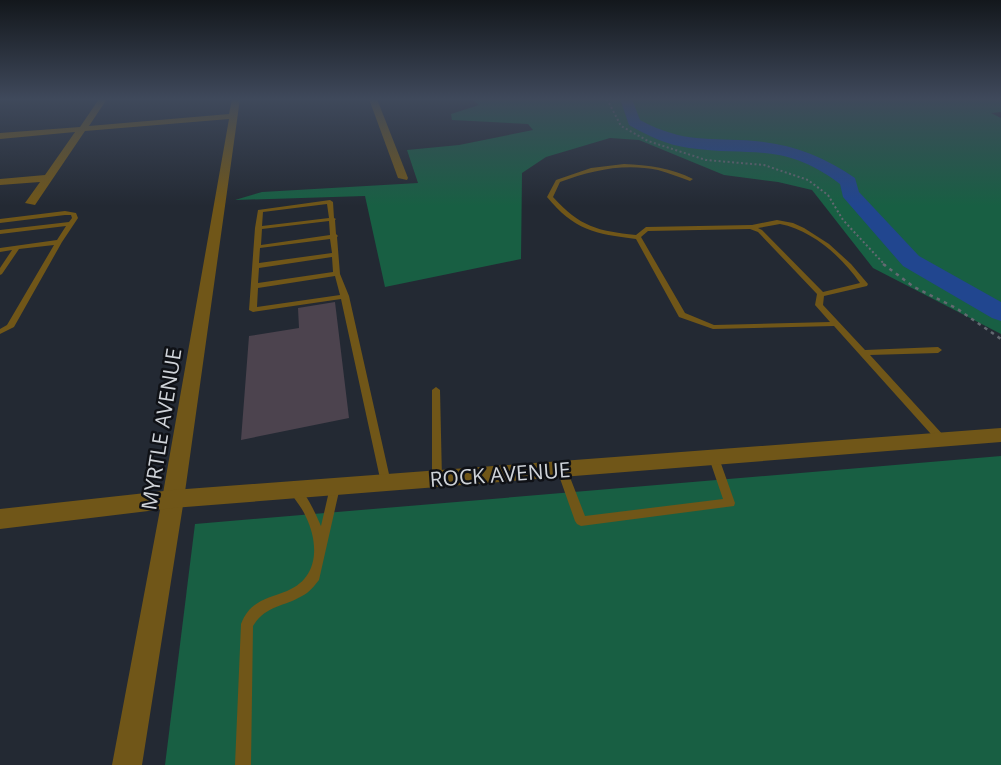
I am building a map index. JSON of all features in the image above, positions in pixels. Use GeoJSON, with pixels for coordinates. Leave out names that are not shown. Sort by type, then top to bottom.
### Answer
{"type":"FeatureCollection","features":[{"type":"Feature","properties":{"kind":"street"},"geometry":{"type":"LineString","coordinates":[[30,203],[78,135]]}},
{"type":"Feature","properties":{"kind":"street","name":"MYRTLE AVENUE"},"geometry":{"type":"LineString","coordinates":[[127,765],[173,499],[231,135]]}},
{"type":"Feature","properties":{"kind":"street"},"geometry":{"type":"LineString","coordinates":[[387,135],[403,178]]}},
{"type":"Feature","properties":{"kind":"street"},"geometry":{"type":"LineString","coordinates":[[0,182],[46,178]]}},
{"type":"Feature","properties":{"kind":"street","name":"ROCK AVENUE"},"geometry":{"type":"LineString","coordinates":[[0,519],[173,499],[1001,435]]}},
{"type":"Feature","properties":{"kind":"lane"},"geometry":{"type":"LineString","coordinates":[[638,237],[596,233],[566,217],[550,197],[558,181],[582,170],[633,164],[667,169],[690,179]]}},
{"type":"Feature","properties":{"kind":"lane"},"geometry":{"type":"LineString","coordinates":[[345,296],[253,310],[260,211],[330,202],[337,274],[345,296],[386,483]]}},
{"type":"Feature","properties":{"kind":"lane"},"geometry":{"type":"LineString","coordinates":[[0,221],[65,213],[74,214],[75,218],[10,327],[0,332]]}},
{"type":"Feature","properties":{"kind":"lane"},"geometry":{"type":"LineString","coordinates":[[258,228],[333,219]]}},
{"type":"Feature","properties":{"kind":"lane"},"geometry":{"type":"LineString","coordinates":[[638,237],[646,229],[752,228],[779,221],[803,228],[855,270],[863,285],[820,296]]}},
{"type":"Feature","properties":{"kind":"lane"},"geometry":{"type":"LineString","coordinates":[[0,232],[71,224]]}},
{"type":"Feature","properties":{"kind":"lane"},"geometry":{"type":"LineString","coordinates":[[752,228],[760,231],[820,296],[819,305],[835,324],[942,440]]}},
{"type":"Feature","properties":{"kind":"lane"},"geometry":{"type":"LineString","coordinates":[[257,247],[335,236]]}},
{"type":"Feature","properties":{"kind":"lane"},"geometry":{"type":"LineString","coordinates":[[638,237],[682,315],[695,322],[713,327],[835,324]]}},
{"type":"Feature","properties":{"kind":"lane"},"geometry":{"type":"LineString","coordinates":[[0,250],[59,242]]}},
{"type":"Feature","properties":{"kind":"lane"},"geometry":{"type":"LineString","coordinates":[[0,273],[17,248]]}},
{"type":"Feature","properties":{"kind":"lane"},"geometry":{"type":"LineString","coordinates":[[256,266],[336,254]]}},
{"type":"Feature","properties":{"kind":"lane"},"geometry":{"type":"LineString","coordinates":[[254,286],[337,274]]}},
{"type":"Feature","properties":{"kind":"lane"},"geometry":{"type":"LineString","coordinates":[[862,354],[938,350]]}},
{"type":"Feature","properties":{"kind":"lane"},"geometry":{"type":"LineString","coordinates":[[436,390],[437,479]]}},
{"type":"Feature","properties":{"kind":"lane"},"geometry":{"type":"LineString","coordinates":[[562,470],[580,521],[730,503],[714,458]]}},
{"type":"Feature","properties":{"kind":"lane"},"geometry":{"type":"LineString","coordinates":[[243,765],[247,624],[253,612],[263,605],[307,589],[315,576],[335,487]]}},
{"type":"Feature","properties":{"kind":"lane"},"geometry":{"type":"LineString","coordinates":[[294,490],[311,510],[320,550]]}},
{"type":"Feature","properties":{"kind":"path"},"geometry":{"type":"LineString","coordinates":[[637,135],[706,160],[764,165],[808,180],[828,195],[843,220],[877,260],[914,287],[975,320],[1001,339]]}},
{"type":"Feature","properties":{"kind":"green space"},"geometry":{"type":"Polygon","coordinates":[[[510,135],[1001,135],[1001,334],[873,268],[812,190],[778,182],[724,175],[639,140],[610,138],[546,157],[522,173],[521,259],[385,287],[365,196],[235,200],[262,192],[418,183],[407,150],[459,145],[510,135]]]}},
{"type":"Feature","properties":{"kind":"green space"},"geometry":{"type":"Polygon","coordinates":[[[1001,456],[1001,765],[165,765],[195,524],[1001,456]]]}},
{"type":"Feature","properties":{"kind":"building"},"geometry":{"type":"Polygon","coordinates":[[[335,302],[349,418],[241,440],[249,336],[299,328],[298,308],[335,302]]]}},
{"type":"Feature","properties":{"kind":"waterway"},"geometry":{"type":"LineString","coordinates":[[658,135],[671,140],[704,145],[755,145],[775,148],[804,156],[823,165],[849,182],[850,193],[911,261],[1001,313]]}}]}
